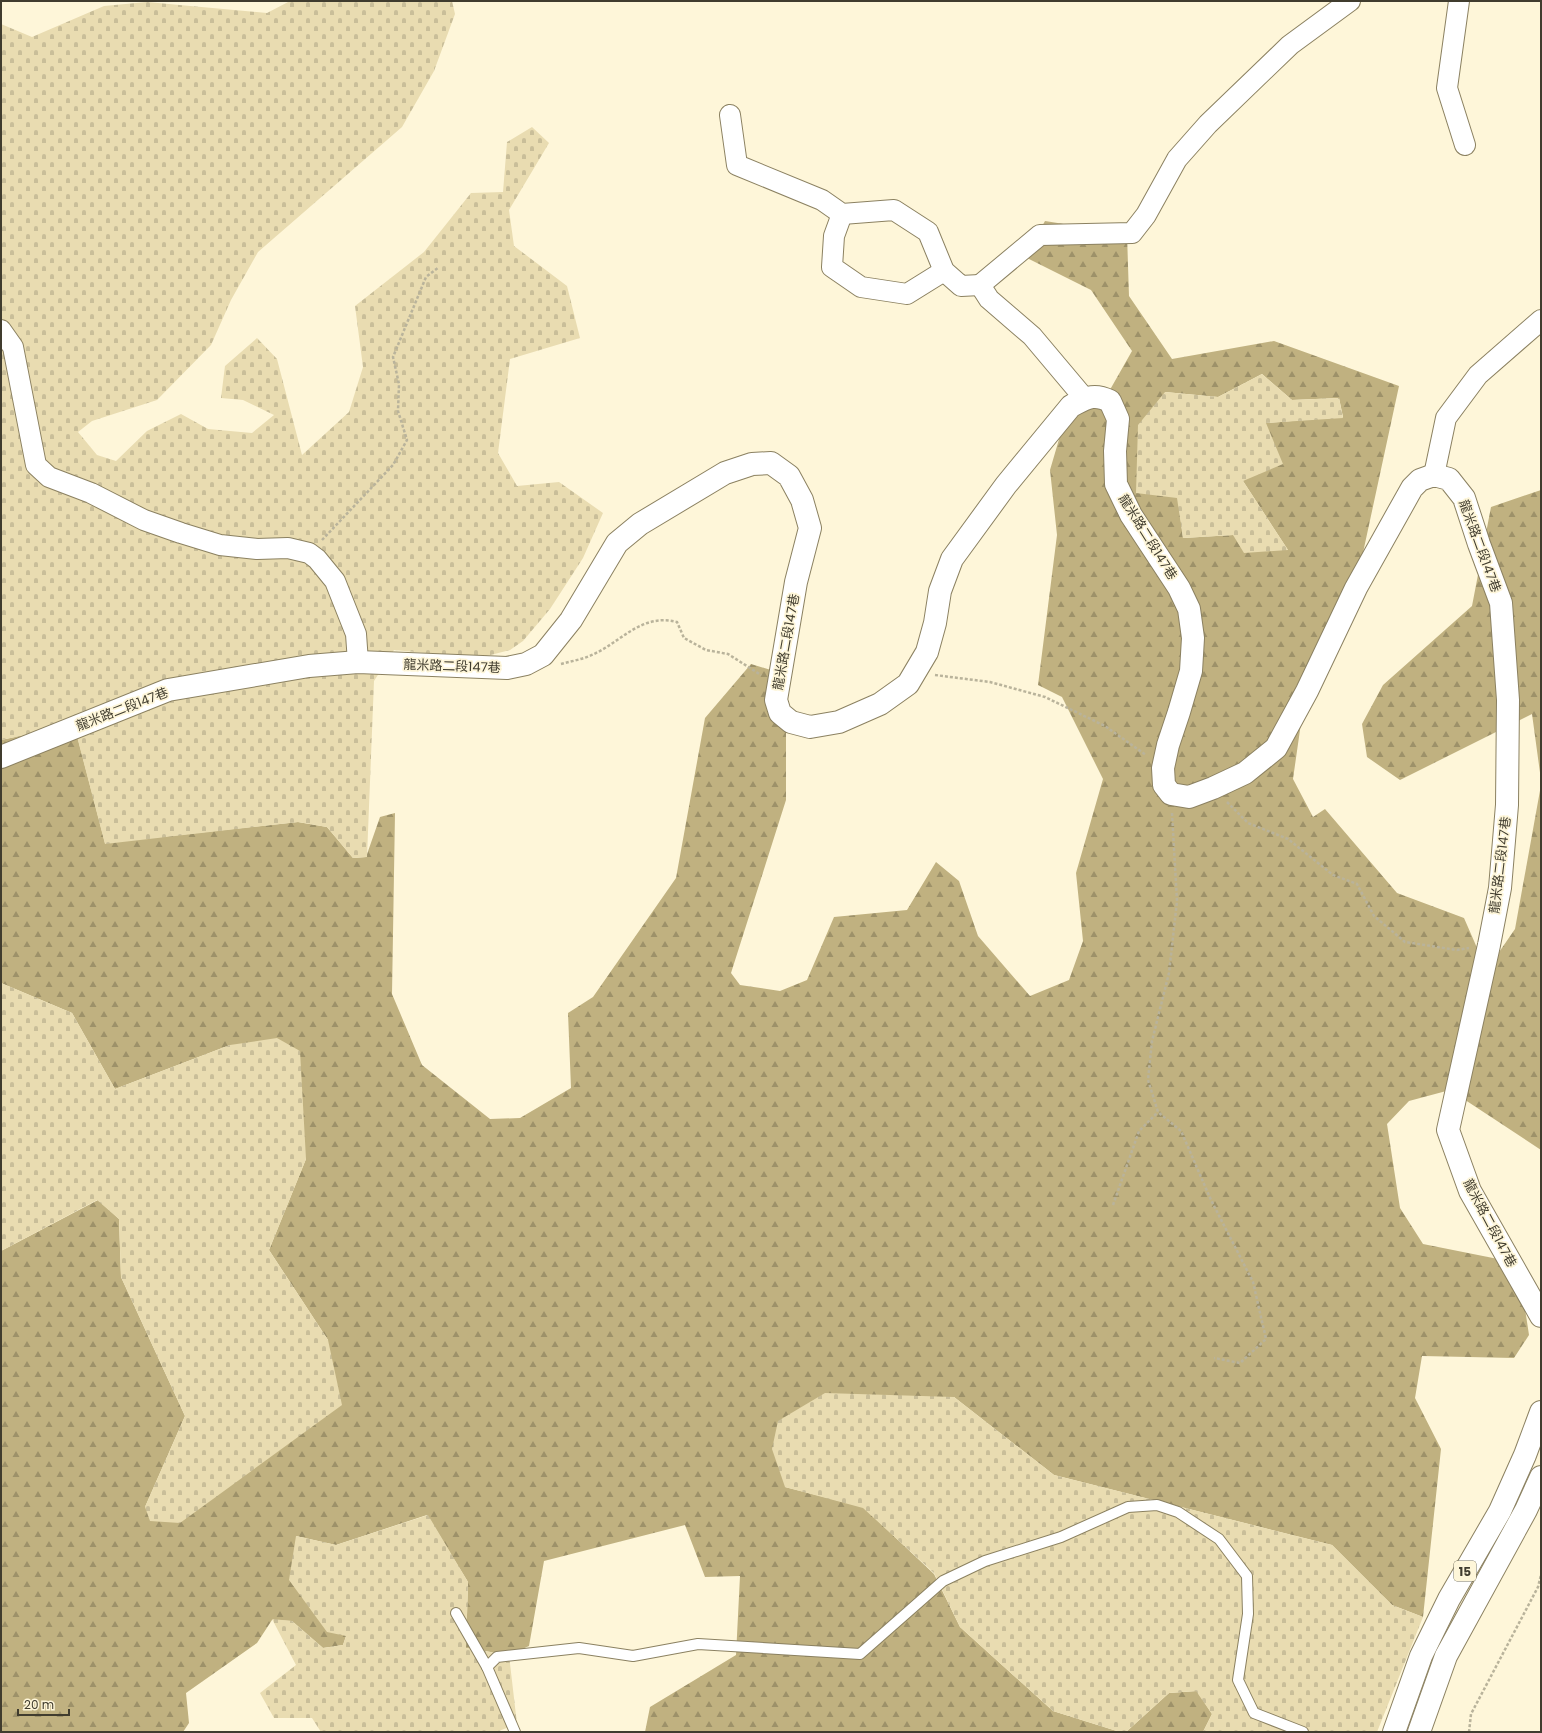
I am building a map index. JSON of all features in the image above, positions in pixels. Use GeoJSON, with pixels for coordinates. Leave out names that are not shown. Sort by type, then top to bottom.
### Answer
{"type":"FeatureCollection","features":[{"type":"Feature","properties":{"kind":"street"},"geometry":{"type":"LineString","coordinates":[[730,115],[737,165],[822,200],[842,214],[894,210],[928,232],[944,271],[961,286],[980,285],[1040,235],[1132,232],[1146,215],[1177,159],[1208,124],[1290,44],[1350,1]]}},
{"type":"Feature","properties":{"kind":"street"},"geometry":{"type":"LineString","coordinates":[[1459,1],[1446,88],[1465,145]]}},
{"type":"Feature","properties":{"kind":"street"},"geometry":{"type":"LineString","coordinates":[[842,214],[834,236],[832,266],[861,287],[907,294],[944,271]]}},
{"type":"Feature","properties":{"kind":"street"},"geometry":{"type":"LineString","coordinates":[[980,285],[989,299],[1032,336],[1085,399]]}},
{"type":"Feature","properties":{"kind":"street"},"geometry":{"type":"LineString","coordinates":[[1171,794],[1188,797],[1213,788],[1245,773],[1276,748],[1307,691],[1356,588],[1401,506],[1412,488],[1420,480],[1434,475],[1446,418],[1478,374],[1541,320]]}},
{"type":"Feature","properties":{"kind":"street"},"geometry":{"type":"LineString","coordinates":[[1,330],[13,347],[36,465],[50,477],[91,494],[144,520],[220,545],[257,549],[288,548],[309,553],[317,559],[334,581],[356,634],[358,662]]}},
{"type":"Feature","properties":{"kind":"street","name":"龍米路二段147巷"},"geometry":{"type":"LineString","coordinates":[[1,758],[168,690],[309,666],[358,662],[507,668],[526,664],[543,655],[571,620],[617,543],[640,524],[725,473],[752,464],[771,463],[789,476],[802,500],[810,528],[796,582],[776,700],[780,713],[791,722],[810,727],[839,722],[880,704],[908,684],[927,652],[935,623],[940,591],[952,559],[1006,485],[1071,406],[1085,399],[1099,396],[1110,401],[1118,419],[1115,451],[1116,484],[1131,515],[1179,588],[1190,609],[1193,638],[1190,671],[1168,745],[1163,768],[1164,785],[1171,794]]}},
{"type":"Feature","properties":{"kind":"street","name":"龍米路二段147巷"},"geometry":{"type":"LineString","coordinates":[[1434,475],[1449,479],[1464,498],[1501,603],[1508,700],[1507,805],[1500,888],[1490,945],[1448,1130],[1470,1191],[1541,1316]]}},
{"type":"Feature","properties":{"kind":"street","name":"15"},"geometry":{"type":"LineString","coordinates":[[1394,1732],[1421,1656],[1449,1599],[1500,1511],[1525,1455],[1541,1412]]}},
{"type":"Feature","properties":{"kind":"street","name":"15"},"geometry":{"type":"LineString","coordinates":[[1419,1732],[1446,1656],[1526,1510],[1541,1477]]}},
{"type":"Feature","properties":{"kind":"lane"},"geometry":{"type":"LineString","coordinates":[[487,1667],[498,1657],[579,1648],[633,1656],[698,1644],[860,1654],[943,1581],[985,1561],[1062,1537],[1128,1507],[1157,1505],[1178,1512],[1219,1539],[1247,1576],[1248,1614],[1238,1680],[1254,1713],[1303,1732]]}},
{"type":"Feature","properties":{"kind":"lane"},"geometry":{"type":"LineString","coordinates":[[456,1613],[487,1667],[515,1732]]}},
{"type":"Feature","properties":{"kind":"path"},"geometry":{"type":"LineString","coordinates":[[309,553],[393,465],[407,440],[398,411],[399,384],[393,357],[426,277],[439,267]]}},
{"type":"Feature","properties":{"kind":"path"},"geometry":{"type":"LineString","coordinates":[[543,655],[561,664],[594,654],[631,629],[663,618],[677,622],[684,638],[706,650],[728,654],[778,686]]}},
{"type":"Feature","properties":{"kind":"path"},"geometry":{"type":"LineString","coordinates":[[915,672],[990,682],[1045,697],[1105,726],[1163,768]]}},
{"type":"Feature","properties":{"kind":"path"},"geometry":{"type":"LineString","coordinates":[[1213,788],[1248,823],[1288,839],[1332,875],[1357,884],[1374,916],[1405,942],[1457,950],[1490,945]]}},
{"type":"Feature","properties":{"kind":"path"},"geometry":{"type":"LineString","coordinates":[[1171,794],[1177,901],[1169,973],[1152,1041],[1148,1080],[1158,1112],[1181,1131],[1211,1200],[1253,1282],[1266,1339],[1240,1363],[1214,1358]]}},
{"type":"Feature","properties":{"kind":"path"},"geometry":{"type":"LineString","coordinates":[[1113,1205],[1139,1131],[1158,1112]]}},
{"type":"Feature","properties":{"kind":"path"},"geometry":{"type":"LineString","coordinates":[[1469,1732],[1471,1714],[1538,1587],[1541,1574]]}},
{"type":"Feature","properties":{"kind":"green space"},"geometry":{"type":"Polygon","coordinates":[[[290,1],[452,1],[455,14],[434,71],[402,127],[258,252],[231,300],[211,345],[157,400],[92,421],[78,432],[97,455],[116,461],[147,431],[181,414],[208,429],[252,433],[274,415],[243,400],[221,398],[225,366],[257,338],[277,359],[302,455],[349,412],[363,367],[355,306],[424,252],[471,193],[503,192],[507,142],[532,127],[549,143],[509,210],[514,246],[567,286],[580,338],[510,359],[498,453],[517,486],[559,482],[603,513],[583,558],[550,609],[523,641],[510,650],[479,658],[394,650],[374,681],[367,857],[353,858],[327,827],[298,822],[105,844],[74,725],[1,740],[1,24],[32,37],[104,6],[147,2],[267,13],[290,1]]]}},
{"type":"Feature","properties":{"kind":"green space"},"geometry":{"type":"Polygon","coordinates":[[[1045,221],[1127,234],[1129,296],[1172,359],[1274,341],[1399,386],[1361,562],[1309,667],[1293,779],[1313,817],[1325,809],[1397,893],[1464,918],[1481,957],[1495,958],[1515,929],[1541,785],[1541,1150],[1450,1090],[1409,1101],[1387,1124],[1400,1208],[1423,1244],[1518,1263],[1529,1335],[1514,1358],[1422,1356],[1415,1398],[1441,1449],[1423,1617],[1392,1605],[1332,1545],[1054,1475],[954,1397],[785,1487],[863,1507],[934,1574],[960,1627],[1053,1711],[1120,1732],[645,1732],[650,1707],[736,1655],[740,1576],[705,1577],[685,1525],[544,1561],[529,1646],[509,1655],[466,1648],[468,1582],[427,1515],[336,1545],[296,1536],[346,1636],[343,1645],[323,1648],[292,1621],[272,1620],[257,1643],[186,1693],[189,1723],[183,1732],[1,1732],[1,1251],[98,1200],[119,1219],[121,1277],[185,1416],[145,1507],[328,1340],[269,1250],[306,1159],[230,1045],[115,1089],[72,1013],[1,983],[1,740],[74,724],[105,843],[298,822],[327,827],[353,858],[366,857],[380,817],[395,813],[392,994],[422,1065],[490,1119],[520,1118],[571,1088],[568,1013],[593,997],[676,878],[705,718],[751,664],[774,671],[786,712],[786,800],[731,973],[740,985],[780,991],[807,980],[834,917],[907,910],[936,862],[959,881],[978,936],[1030,996],[1069,980],[1083,941],[1076,873],[1103,779],[1062,697],[1038,685],[1057,535],[1050,470],[1067,412],[1107,395],[1132,351],[1091,290],[1025,257],[1045,221]],[[1262,374],[1218,397],[1165,392],[1183,538],[1233,535],[1288,550],[1243,481],[1266,423],[1343,417],[1339,398],[1292,400],[1262,374]]]}},
{"type":"Feature","properties":{"kind":"green space"},"geometry":{"type":"Polygon","coordinates":[[[1262,374],[1292,400],[1339,398],[1343,418],[1266,423],[1283,464],[1243,481],[1288,550],[1244,553],[1233,535],[1183,538],[1177,498],[1136,493],[1138,425],[1165,392],[1218,397],[1262,374]]]}},
{"type":"Feature","properties":{"kind":"green space"},"geometry":{"type":"Polygon","coordinates":[[[1541,490],[1541,780],[1532,714],[1400,780],[1367,757],[1362,724],[1383,685],[1472,606],[1491,507],[1541,490]]]}},
{"type":"Feature","properties":{"kind":"green space"},"geometry":{"type":"Polygon","coordinates":[[[1,983],[72,1013],[115,1089],[230,1045],[277,1038],[300,1051],[306,1159],[269,1250],[328,1340],[342,1405],[180,1523],[150,1521],[145,1507],[185,1416],[121,1277],[119,1219],[97,1200],[1,1251],[1,983]]]}},
{"type":"Feature","properties":{"kind":"green space"},"geometry":{"type":"Polygon","coordinates":[[[825,1393],[954,1397],[1054,1475],[1332,1545],[1392,1605],[1423,1617],[1377,1732],[1203,1732],[1212,1714],[1196,1691],[1169,1693],[1126,1732],[1120,1732],[1053,1711],[960,1627],[934,1573],[863,1508],[785,1487],[772,1449],[778,1421],[825,1393]]]}},
{"type":"Feature","properties":{"kind":"green space"},"geometry":{"type":"Polygon","coordinates":[[[428,1515],[468,1582],[466,1648],[509,1655],[517,1724],[496,1732],[321,1732],[312,1718],[274,1718],[260,1693],[296,1665],[272,1619],[292,1621],[323,1648],[343,1645],[346,1636],[327,1632],[289,1580],[296,1536],[336,1545],[428,1515]]]}},
{"type":"Feature","properties":{"kind":"green space"},"geometry":{"type":"Polygon","coordinates":[[[1197,1691],[1212,1714],[1203,1732],[1126,1732],[1169,1693],[1197,1691]]]}}]}
